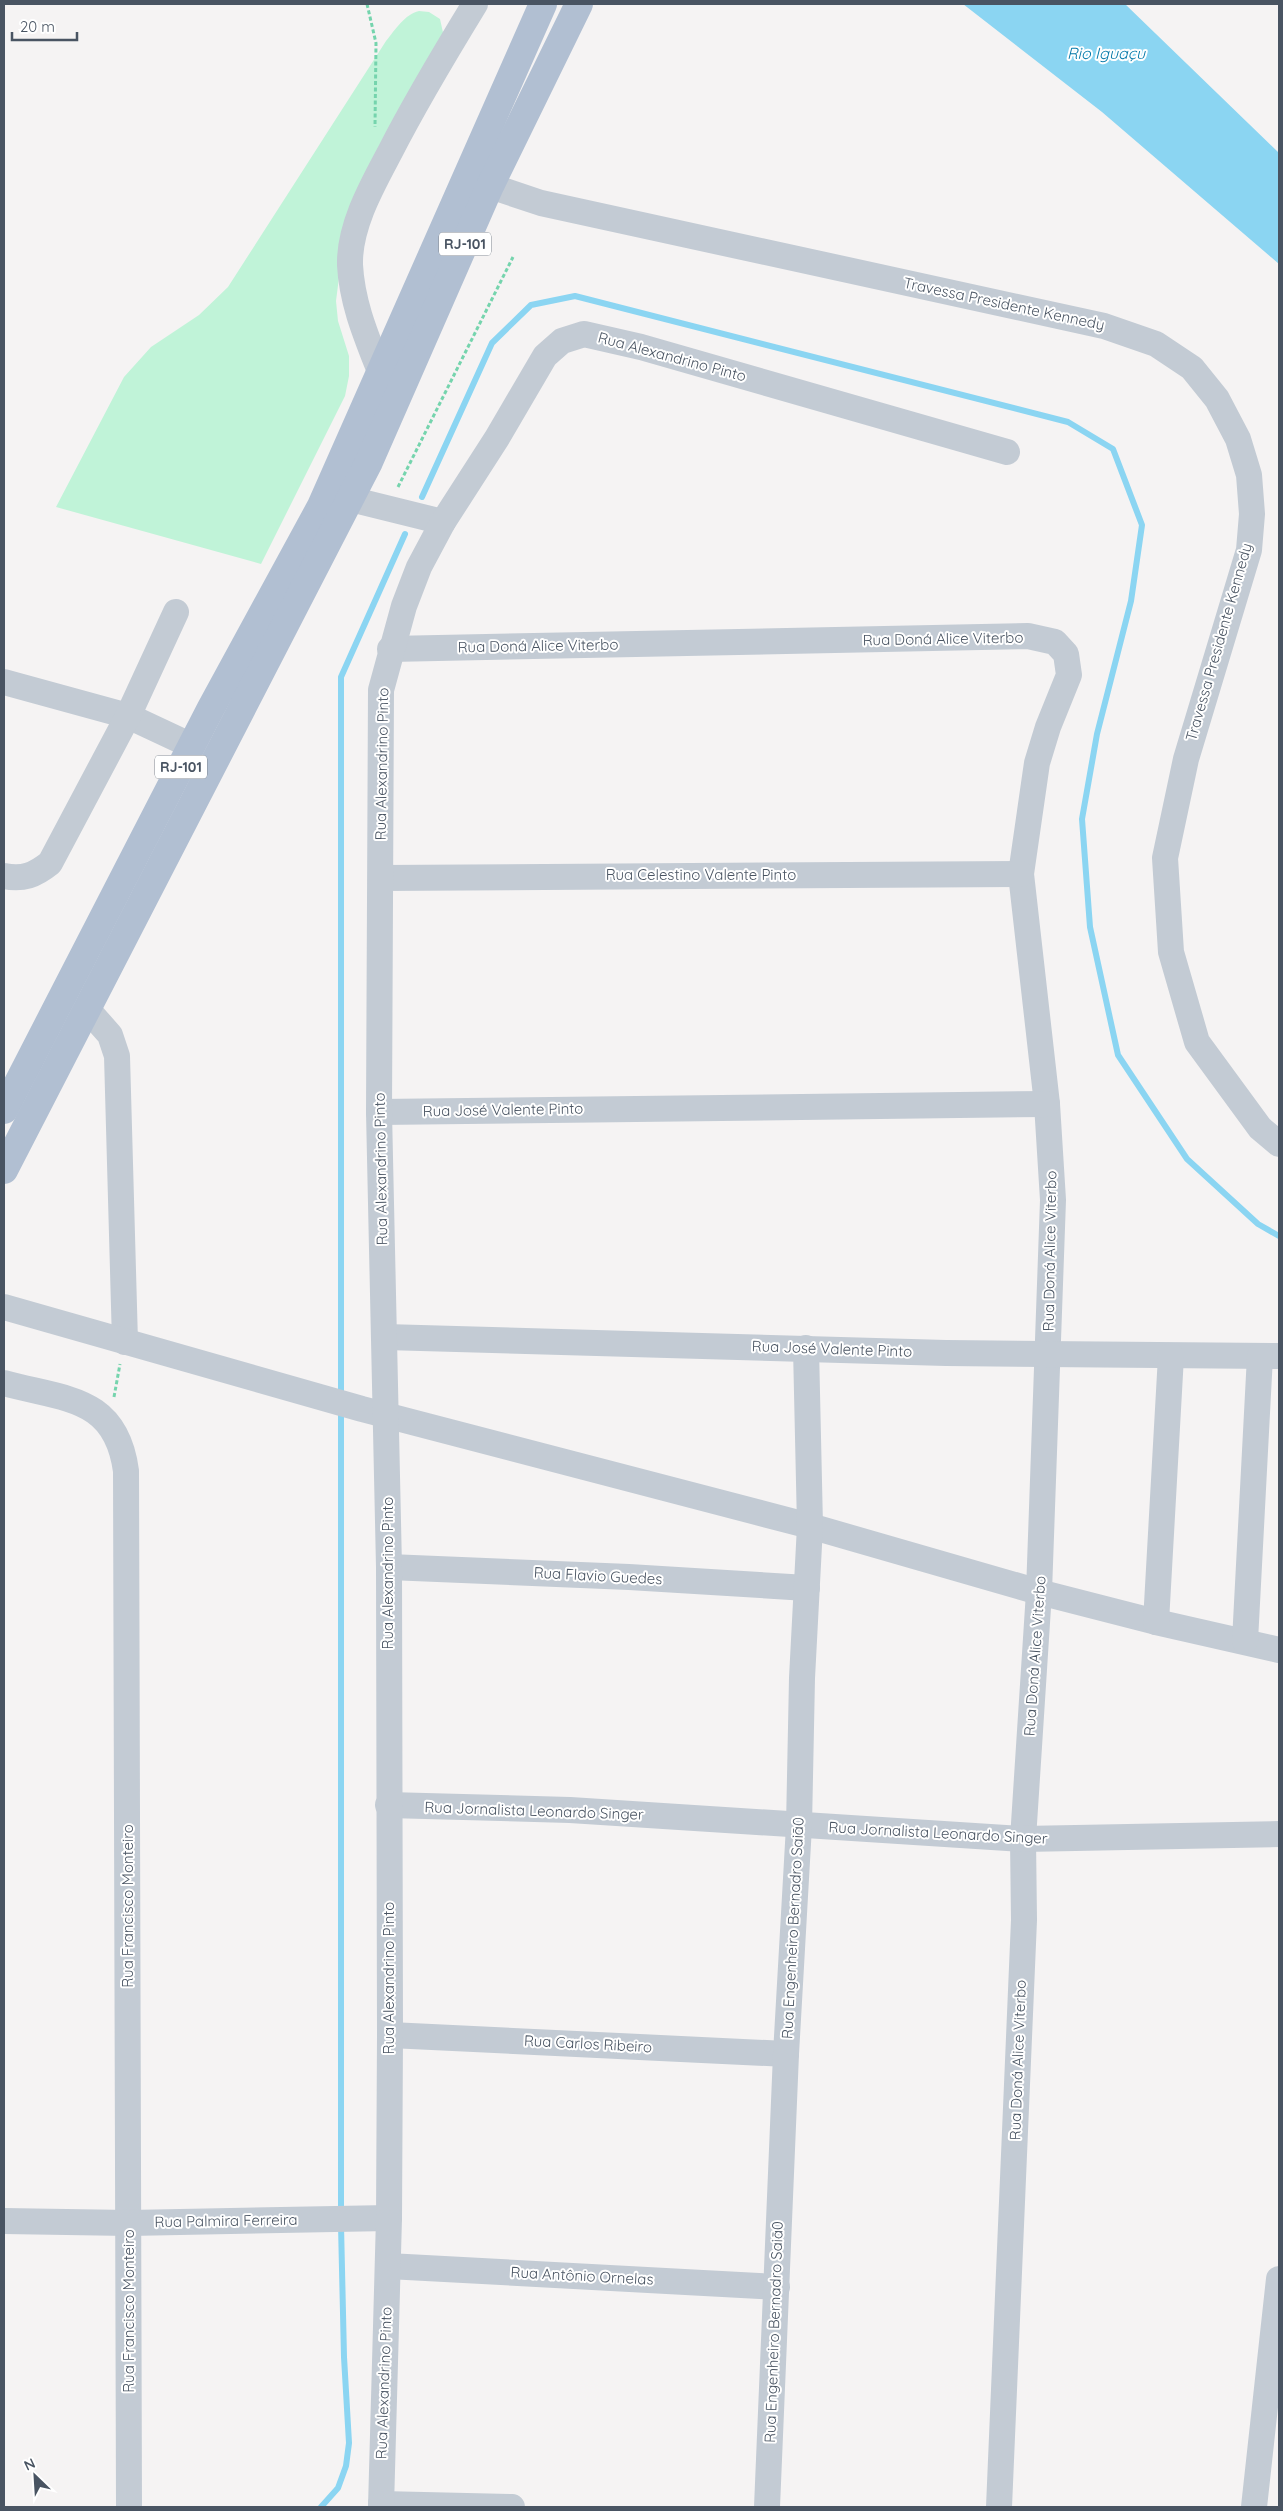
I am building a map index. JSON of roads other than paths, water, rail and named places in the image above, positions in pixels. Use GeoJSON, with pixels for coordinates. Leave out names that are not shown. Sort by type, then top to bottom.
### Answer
{"type":"FeatureCollection","features":[{"type":"Feature","properties":{"kind":"main road","name":"RJ-101"},"geometry":{"type":"LineString","coordinates":[[4,1110],[192,746],[322,506],[543,4]]}},
{"type":"Feature","properties":{"kind":"main road","name":"RJ-101"},"geometry":{"type":"LineString","coordinates":[[4,1170],[370,462],[490,186],[579,4]]}},
{"type":"Feature","properties":{"kind":"street"},"geometry":{"type":"LineString","coordinates":[[381,374],[355,306],[350,264],[355,230],[374,182],[418,98],[475,4]]}},
{"type":"Feature","properties":{"kind":"street","name":"Travessa Presidente Kennedy"},"geometry":{"type":"LineString","coordinates":[[490,186],[551,205],[1104,326],[1156,344],[1192,368],[1217,399],[1238,439],[1249,475],[1252,514],[1249,550],[1186,759],[1165,858],[1171,952],[1197,1042],[1260,1128],[1279,1144]]}},
{"type":"Feature","properties":{"kind":"street","name":"Rua Alexandrino Pinto"},"geometry":{"type":"LineString","coordinates":[[381,2506],[389,2218],[388,1567],[374,1413],[385,1337],[379,1112],[381,690],[390,649],[419,567],[443,522],[497,438],[545,356],[562,341],[584,334],[642,347],[1007,452]]}},
{"type":"Feature","properties":{"kind":"street"},"geometry":{"type":"LineString","coordinates":[[350,499],[443,522]]}},
{"type":"Feature","properties":{"kind":"street"},"geometry":{"type":"LineString","coordinates":[[4,876],[18,879],[36,875],[50,863],[128,716],[176,612]]}},
{"type":"Feature","properties":{"kind":"street","name":"Rua Doná Alice Viterbo"},"geometry":{"type":"LineString","coordinates":[[390,649],[1028,636],[1055,642],[1066,654],[1069,675],[1048,727],[1037,763],[1021,874],[1047,1104],[1053,1200],[1040,1592],[1023,1839],[1024,1920],[999,2507]]}},
{"type":"Feature","properties":{"kind":"street"},"geometry":{"type":"LineString","coordinates":[[4,682],[128,716],[192,746]]}},
{"type":"Feature","properties":{"kind":"street","name":"Rua Celestino Valente Pinto"},"geometry":{"type":"LineString","coordinates":[[381,878],[1021,874]]}},
{"type":"Feature","properties":{"kind":"street"},"geometry":{"type":"LineString","coordinates":[[87,1009],[110,1035],[117,1056],[125,1342]]}},
{"type":"Feature","properties":{"kind":"street","name":"Rua José Valente Pinto"},"geometry":{"type":"LineString","coordinates":[[379,1112],[1047,1104]]}},
{"type":"Feature","properties":{"kind":"street"},"geometry":{"type":"LineString","coordinates":[[4,1307],[374,1413],[810,1526],[1040,1592],[1156,1622],[1279,1650]]}},
{"type":"Feature","properties":{"kind":"street","name":"Rua José Valente Pinto"},"geometry":{"type":"LineString","coordinates":[[385,1337],[1049,1354],[1270,1356]]}},
{"type":"Feature","properties":{"kind":"street","name":"Rua Engenheiro Bernadro Saiā0"},"geometry":{"type":"LineString","coordinates":[[766,2507],[786,2054],[799,1826],[810,1526],[806,1348]]}},
{"type":"Feature","properties":{"kind":"street"},"geometry":{"type":"LineString","coordinates":[[1156,1622],[1171,1356]]}},
{"type":"Feature","properties":{"kind":"street"},"geometry":{"type":"LineString","coordinates":[[1245,1641],[1270,1356]]}},
{"type":"Feature","properties":{"kind":"street","name":"Rua Francisco Monteiro"},"geometry":{"type":"LineString","coordinates":[[4,1383],[82,1404],[101,1414],[109,1422],[124,1461],[128,1531],[129,2507]]}},
{"type":"Feature","properties":{"kind":"street","name":"Rua Flavio Guedes"},"geometry":{"type":"LineString","coordinates":[[388,1567],[629,1577],[807,1588]]}},
{"type":"Feature","properties":{"kind":"street","name":"Rua Jornalista Leonardo Singer"},"geometry":{"type":"LineString","coordinates":[[388,1805],[570,1810],[1023,1839],[1279,1834]]}},
{"type":"Feature","properties":{"kind":"street","name":"Rua Carlos Ribeiro"},"geometry":{"type":"LineString","coordinates":[[390,2034],[786,2054]]}},
{"type":"Feature","properties":{"kind":"street","name":"Rua Palmira Ferreira"},"geometry":{"type":"LineString","coordinates":[[4,2220],[129,2223],[389,2218]]}},
{"type":"Feature","properties":{"kind":"street","name":"Rua Antônio Ornelas"},"geometry":{"type":"LineString","coordinates":[[388,2266],[777,2287]]}},
{"type":"Feature","properties":{"kind":"street"},"geometry":{"type":"LineString","coordinates":[[1254,2507],[1279,2279]]}},
{"type":"Feature","properties":{"kind":"street"},"geometry":{"type":"LineString","coordinates":[[381,2506],[512,2507]]}},
{"type":"Feature","properties":{"kind":"water","name":"Rio Iguaçu"},"geometry":{"type":"Polygon","coordinates":[[[963,4],[1125,4],[1279,153],[1279,264],[1102,112],[963,4]]]}},
{"type":"Feature","properties":{"kind":"waterway"},"geometry":{"type":"LineString","coordinates":[[422,497],[492,343],[531,305],[575,296],[1068,422],[1113,449],[1142,525],[1131,601],[1097,734],[1082,819],[1090,927],[1118,1055],[1187,1159],[1258,1224],[1279,1236]]}},
{"type":"Feature","properties":{"kind":"waterway"},"geometry":{"type":"LineString","coordinates":[[341,1397],[341,677],[405,534]]}},
{"type":"Feature","properties":{"kind":"waterway"},"geometry":{"type":"LineString","coordinates":[[341,1410],[341,2212]]}},
{"type":"Feature","properties":{"kind":"waterway"},"geometry":{"type":"LineString","coordinates":[[321,2507],[338,2488],[346,2466],[349,2443],[344,2357],[341,2225]]}}]}
